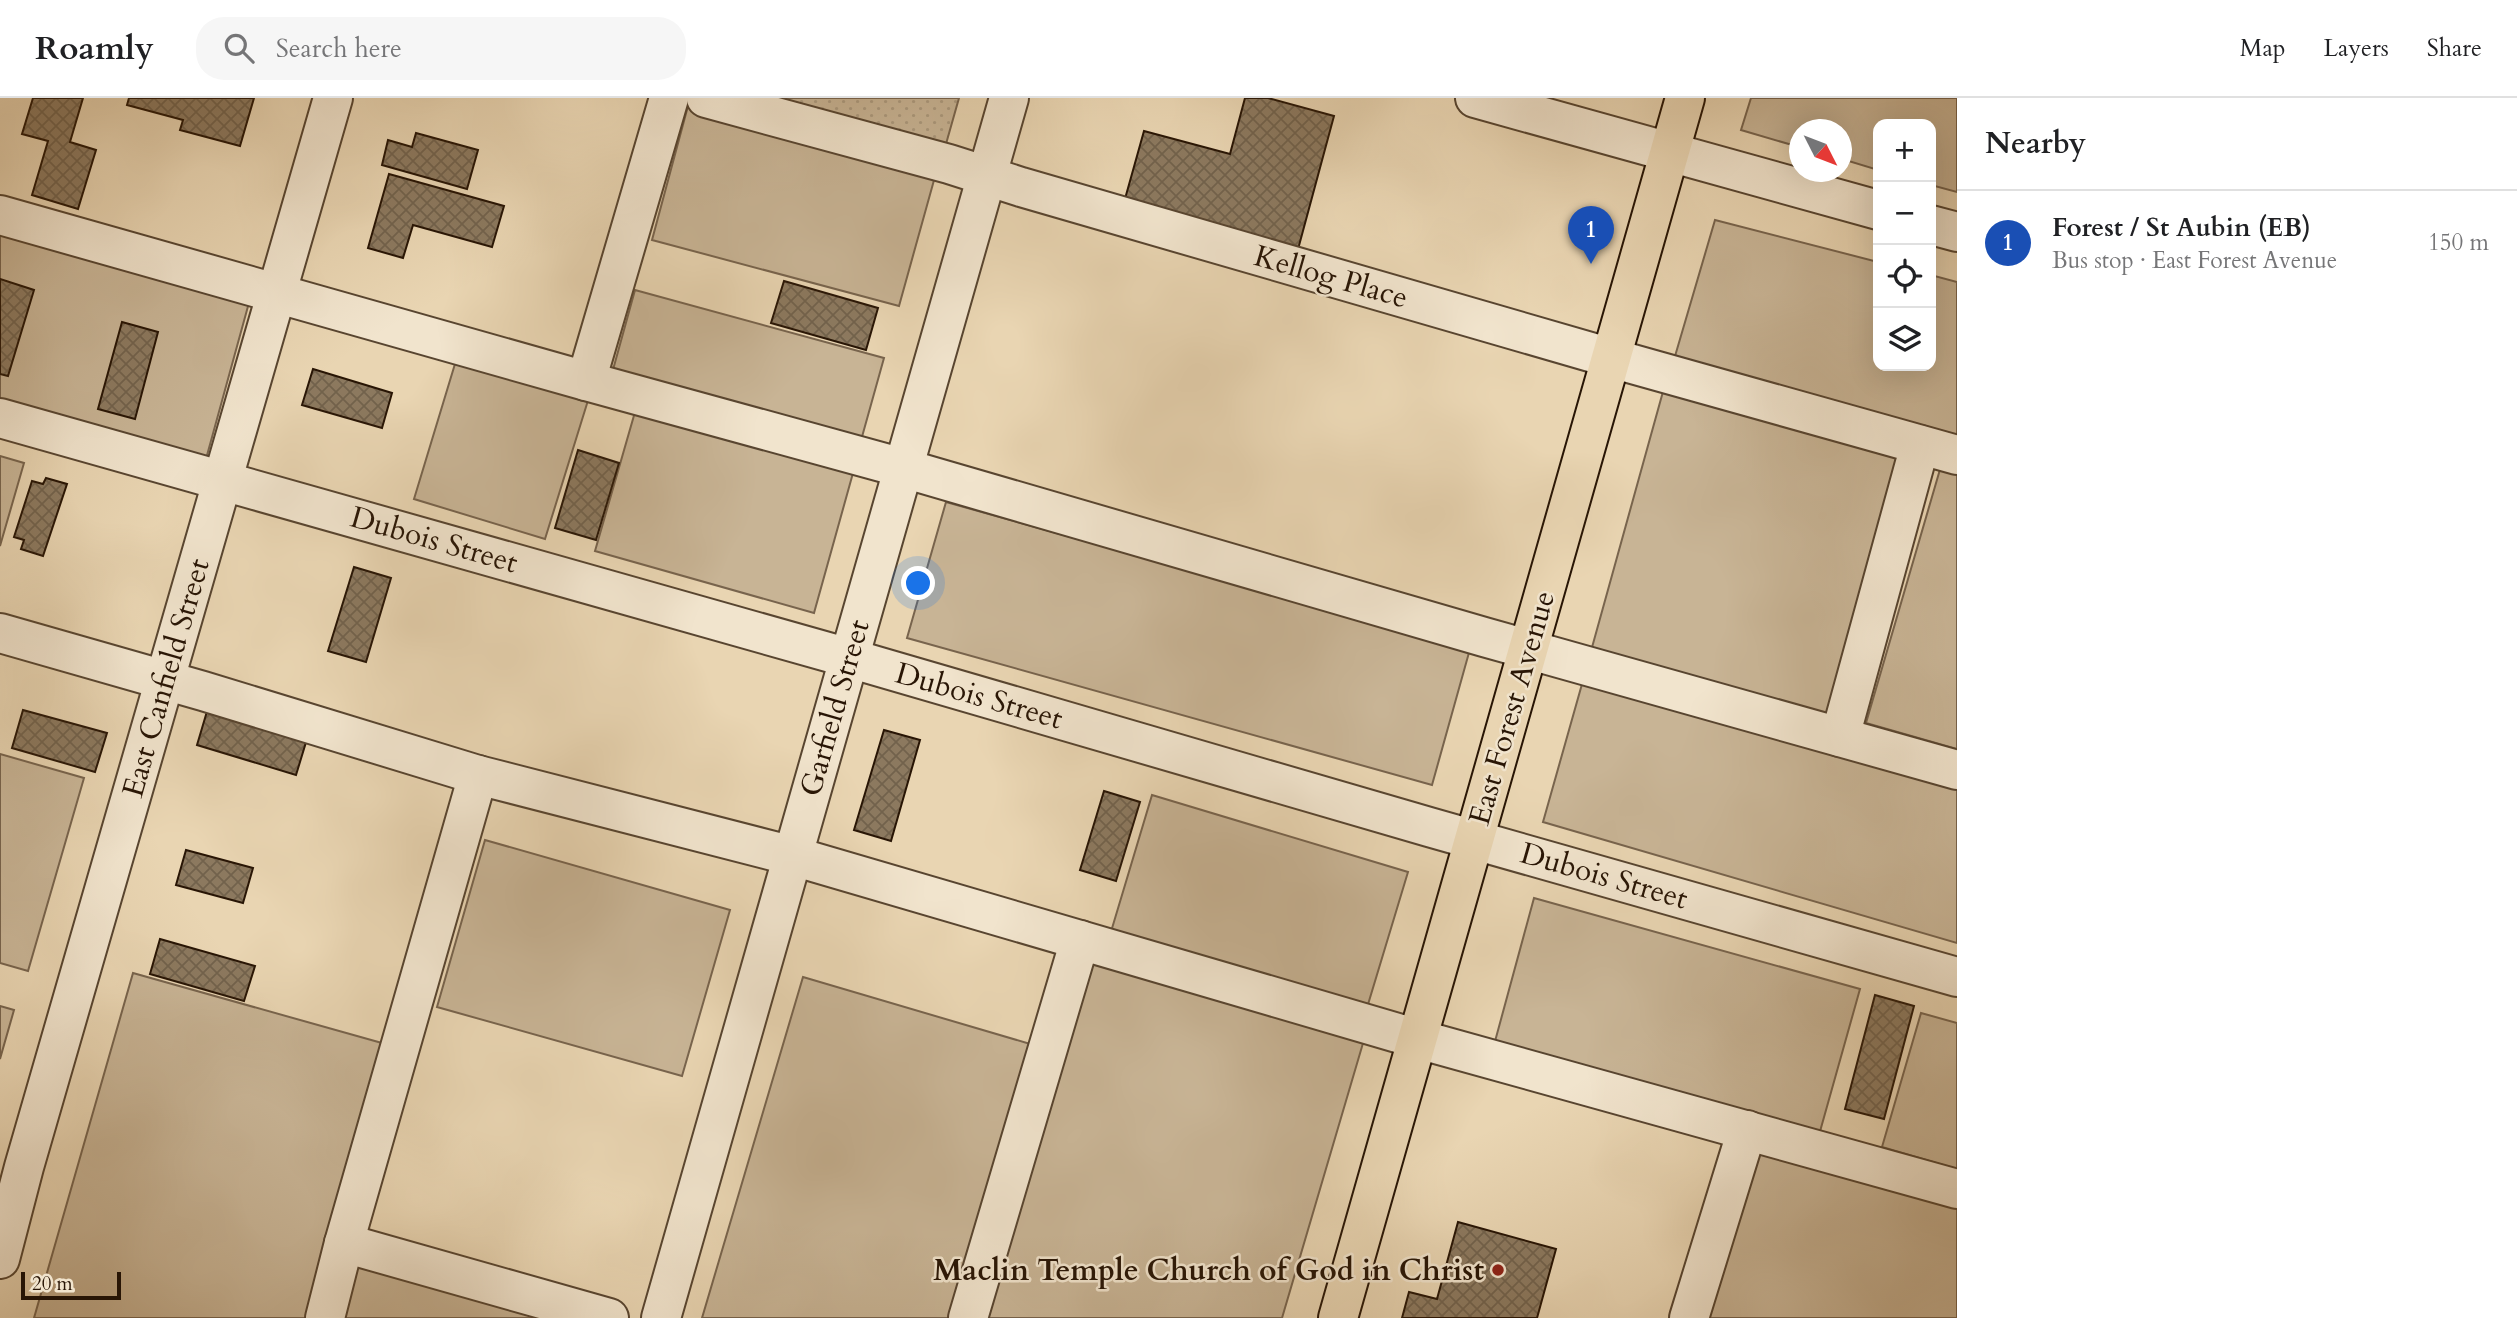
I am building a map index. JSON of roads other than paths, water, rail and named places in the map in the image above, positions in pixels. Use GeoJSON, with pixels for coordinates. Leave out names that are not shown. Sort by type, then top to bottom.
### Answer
{"type":"FeatureCollection","features":[{"type":"Feature","properties":{"kind":"main road","name":"East Forest Avenue"},"geometry":{"type":"LineString","coordinates":[[1339,1318],[1685,98]]}},
{"type":"Feature","properties":{"kind":"street","name":"East Canfield Street"},"geometry":{"type":"LineString","coordinates":[[0,1259],[12,1164],[165,680],[332,98]]}},
{"type":"Feature","properties":{"kind":"street"},"geometry":{"type":"LineString","coordinates":[[586,381],[669,98]]}},
{"type":"Feature","properties":{"kind":"street","name":"Kellog Place"},"geometry":{"type":"LineString","coordinates":[[706,98],[987,176],[1611,358],[1957,455]]}},
{"type":"Feature","properties":{"kind":"street","name":"Garfield Street"},"geometry":{"type":"LineString","coordinates":[[661,1318],[1009,98]]}},
{"type":"Feature","properties":{"kind":"street"},"geometry":{"type":"LineString","coordinates":[[1475,98],[1873,209]]}},
{"type":"Feature","properties":{"kind":"street"},"geometry":{"type":"LineString","coordinates":[[0,215],[903,468],[1529,650],[1957,770]]}},
{"type":"Feature","properties":{"kind":"street"},"geometry":{"type":"LineString","coordinates":[[1936,226],[1957,232]]}},
{"type":"Feature","properties":{"kind":"street","name":"Dubois Street"},"geometry":{"type":"LineString","coordinates":[[0,418],[849,658],[1957,977]]}},
{"type":"Feature","properties":{"kind":"street"},"geometry":{"type":"LineString","coordinates":[[1840,737],[1920,445]]}},
{"type":"Feature","properties":{"kind":"street"},"geometry":{"type":"LineString","coordinates":[[0,633],[478,775],[793,856],[1418,1039],[1957,1189]]}},
{"type":"Feature","properties":{"kind":"street"},"geometry":{"type":"LineString","coordinates":[[325,1318],[478,775]]}},
{"type":"Feature","properties":{"kind":"street"},"geometry":{"type":"LineString","coordinates":[[968,1318],[1080,940]]}},
{"type":"Feature","properties":{"kind":"street"},"geometry":{"type":"LineString","coordinates":[[1689,1318],[1746,1130]]}},
{"type":"Feature","properties":{"kind":"street"},"geometry":{"type":"LineString","coordinates":[[344,1243],[609,1318]]}},
{"type":"Feature","properties":{"kind":"place","name":"Forest / St Aubin (EB)"},"geometry":{"type":"Point","coordinates":[1591,264]}},
{"type":"Feature","properties":{"kind":"place","name":"Maclin Temple Church of God in Christ"},"geometry":{"type":"Point","coordinates":[1498,1270]}}]}
